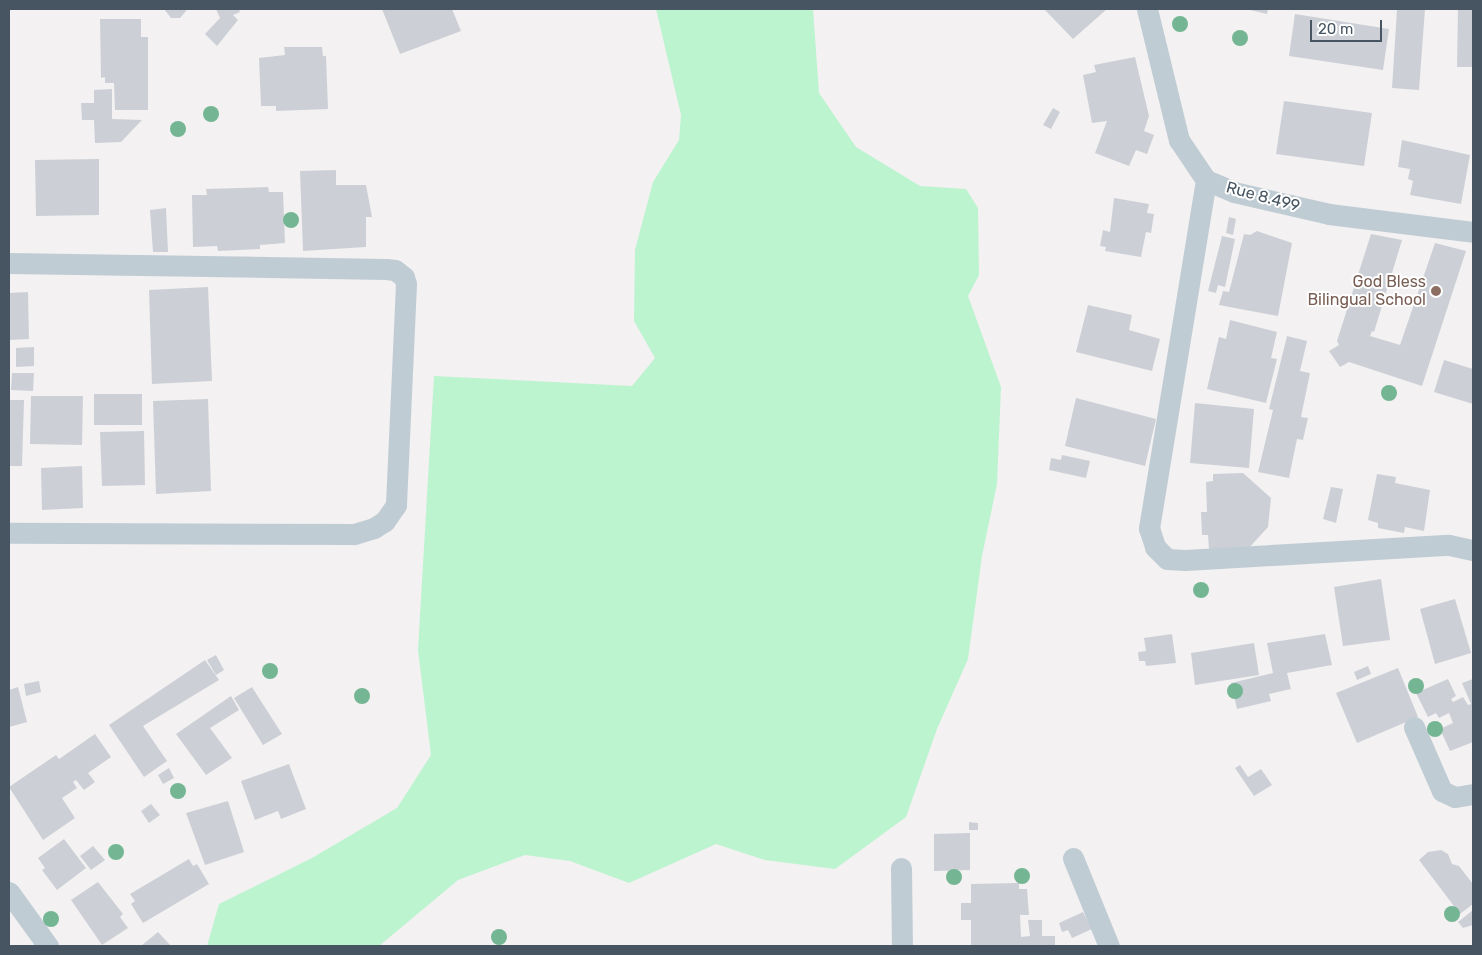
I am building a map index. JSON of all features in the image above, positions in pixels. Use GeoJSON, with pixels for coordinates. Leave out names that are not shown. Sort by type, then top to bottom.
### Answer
{"type":"FeatureCollection","features":[{"type":"Feature","properties":{"kind":"street","name":"Rue 8.499"},"geometry":{"type":"LineString","coordinates":[[1147,9],[1179,140],[1206,180],[1234,192],[1329,214],[1473,232]]}},
{"type":"Feature","properties":{"kind":"street"},"geometry":{"type":"LineString","coordinates":[[1206,180],[1149,528],[1154,547],[1167,559],[1185,560],[1450,545],[1473,550]]}},
{"type":"Feature","properties":{"kind":"street"},"geometry":{"type":"LineString","coordinates":[[9,263],[386,269],[395,270],[404,277],[406,284],[396,505],[386,521],[374,528],[354,534],[9,532]]}},
{"type":"Feature","properties":{"kind":"street"},"geometry":{"type":"LineString","coordinates":[[1414,727],[1442,791],[1455,797],[1473,794]]}},
{"type":"Feature","properties":{"kind":"street"},"geometry":{"type":"LineString","coordinates":[[1073,858],[1109,946]]}},
{"type":"Feature","properties":{"kind":"street"},"geometry":{"type":"LineString","coordinates":[[901,868],[902,946]]}},
{"type":"Feature","properties":{"kind":"street"},"geometry":{"type":"LineString","coordinates":[[9,892],[48,946]]}},
{"type":"Feature","properties":{"kind":"green space"},"geometry":{"type":"Polygon","coordinates":[[[656,9],[813,9],[819,93],[856,147],[920,186],[966,189],[978,208],[979,275],[968,296],[1001,387],[997,484],[982,556],[968,659],[937,729],[906,817],[835,869],[765,860],[716,844],[629,883],[570,861],[525,855],[458,880],[379,946],[207,946],[219,904],[312,858],[397,808],[431,755],[418,650],[434,376],[632,386],[655,358],[634,321],[635,250],[653,182],[679,140],[681,115],[656,9]]]}},
{"type":"Feature","properties":{"kind":"building"},"geometry":{"type":"Polygon","coordinates":[[[164,9],[186,9],[186,11],[180,18],[171,18],[164,9]]]}},
{"type":"Feature","properties":{"kind":"building"},"geometry":{"type":"Polygon","coordinates":[[[216,9],[239,9],[240,12],[233,15],[238,20],[217,46],[205,34],[220,18],[216,9]]]}},
{"type":"Feature","properties":{"kind":"building"},"geometry":{"type":"Polygon","coordinates":[[[382,9],[452,9],[461,31],[400,54],[382,9]]]}},
{"type":"Feature","properties":{"kind":"building"},"geometry":{"type":"Polygon","coordinates":[[[1044,9],[1107,9],[1073,39],[1044,9]]]}},
{"type":"Feature","properties":{"kind":"building"},"geometry":{"type":"Polygon","coordinates":[[[1246,9],[1268,9],[1267,14],[1246,9]]]}},
{"type":"Feature","properties":{"kind":"building"},"geometry":{"type":"Polygon","coordinates":[[[1397,9],[1425,9],[1419,90],[1392,88],[1397,9]]]}},
{"type":"Feature","properties":{"kind":"building"},"geometry":{"type":"Polygon","coordinates":[[[1458,9],[1473,9],[1473,67],[1457,67],[1458,9]]]}},
{"type":"Feature","properties":{"kind":"building"},"geometry":{"type":"Polygon","coordinates":[[[1295,14],[1389,29],[1383,70],[1289,56],[1295,14]]]}},
{"type":"Feature","properties":{"kind":"building"},"geometry":{"type":"Polygon","coordinates":[[[100,19],[141,19],[141,37],[148,37],[148,110],[115,110],[114,83],[105,83],[105,77],[101,78],[100,19]]]}},
{"type":"Feature","properties":{"kind":"building"},"geometry":{"type":"Polygon","coordinates":[[[284,47],[322,47],[323,56],[326,56],[328,109],[276,111],[276,106],[261,106],[259,58],[285,55],[284,47]]]}},
{"type":"Feature","properties":{"kind":"building"},"geometry":{"type":"Polygon","coordinates":[[[1135,57],[1149,116],[1144,131],[1154,135],[1147,154],[1136,150],[1129,166],[1095,153],[1107,121],[1092,123],[1083,75],[1096,72],[1094,65],[1135,57]]]}},
{"type":"Feature","properties":{"kind":"building"},"geometry":{"type":"Polygon","coordinates":[[[112,89],[112,119],[142,120],[121,142],[95,143],[94,120],[82,120],[81,103],[94,103],[94,90],[112,89]]]}},
{"type":"Feature","properties":{"kind":"building"},"geometry":{"type":"Polygon","coordinates":[[[1284,101],[1372,113],[1364,166],[1276,154],[1284,101]]]}},
{"type":"Feature","properties":{"kind":"building"},"geometry":{"type":"Polygon","coordinates":[[[1053,108],[1060,112],[1051,129],[1043,125],[1053,108]]]}},
{"type":"Feature","properties":{"kind":"building"},"geometry":{"type":"Polygon","coordinates":[[[1402,140],[1470,155],[1461,204],[1410,195],[1413,181],[1408,179],[1410,169],[1398,167],[1402,140]]]}},
{"type":"Feature","properties":{"kind":"building"},"geometry":{"type":"Polygon","coordinates":[[[99,159],[99,215],[36,216],[35,160],[99,159]]]}},
{"type":"Feature","properties":{"kind":"building"},"geometry":{"type":"Polygon","coordinates":[[[336,170],[336,185],[366,185],[372,217],[366,217],[366,247],[303,251],[300,171],[336,170]]]}},
{"type":"Feature","properties":{"kind":"building"},"geometry":{"type":"Polygon","coordinates":[[[268,187],[269,192],[283,192],[285,243],[260,245],[260,249],[218,251],[217,246],[193,247],[192,195],[207,195],[206,189],[268,187]]]}},
{"type":"Feature","properties":{"kind":"building"},"geometry":{"type":"Polygon","coordinates":[[[1114,198],[1149,204],[1147,213],[1154,214],[1151,233],[1146,232],[1141,257],[1105,251],[1106,247],[1100,246],[1103,230],[1110,232],[1114,198]]]}},
{"type":"Feature","properties":{"kind":"building"},"geometry":{"type":"Polygon","coordinates":[[[166,208],[168,252],[153,252],[150,210],[166,208]]]}},
{"type":"Feature","properties":{"kind":"building"},"geometry":{"type":"Polygon","coordinates":[[[1229,217],[1236,219],[1233,235],[1226,233],[1229,217]]]}},
{"type":"Feature","properties":{"kind":"building"},"geometry":{"type":"Polygon","coordinates":[[[1257,231],[1292,243],[1278,316],[1219,305],[1223,291],[1229,292],[1244,234],[1250,235],[1257,231]]]}},
{"type":"Feature","properties":{"kind":"building","name":"God Bless Bilingual School"},"geometry":{"type":"Polygon","coordinates":[[[1371,234],[1402,240],[1374,332],[1372,331],[1370,336],[1400,345],[1435,243],[1466,251],[1422,386],[1349,362],[1340,367],[1329,351],[1339,345],[1337,341],[1371,234]]]}},
{"type":"Feature","properties":{"kind":"building"},"geometry":{"type":"Polygon","coordinates":[[[1222,236],[1235,239],[1225,287],[1218,285],[1216,293],[1208,291],[1222,236]]]}},
{"type":"Feature","properties":{"kind":"building"},"geometry":{"type":"Polygon","coordinates":[[[208,287],[212,381],[152,384],[149,290],[208,287]]]}},
{"type":"Feature","properties":{"kind":"building"},"geometry":{"type":"Polygon","coordinates":[[[28,292],[29,339],[9,340],[9,293],[28,292]]]}},
{"type":"Feature","properties":{"kind":"building"},"geometry":{"type":"Polygon","coordinates":[[[1088,305],[1132,315],[1129,330],[1160,339],[1152,371],[1076,352],[1088,305]]]}},
{"type":"Feature","properties":{"kind":"building"},"geometry":{"type":"Polygon","coordinates":[[[1230,320],[1277,332],[1271,358],[1277,359],[1266,403],[1207,389],[1219,337],[1226,339],[1230,320]]]}},
{"type":"Feature","properties":{"kind":"building"},"geometry":{"type":"Polygon","coordinates":[[[1287,336],[1307,341],[1300,371],[1310,373],[1301,417],[1308,418],[1303,440],[1297,439],[1289,478],[1258,472],[1273,410],[1269,409],[1287,336]]]}},
{"type":"Feature","properties":{"kind":"building"},"geometry":{"type":"Polygon","coordinates":[[[34,347],[34,366],[16,367],[16,348],[34,347]]]}},
{"type":"Feature","properties":{"kind":"building"},"geometry":{"type":"Polygon","coordinates":[[[1444,360],[1473,369],[1473,404],[1434,392],[1444,360]]]}},
{"type":"Feature","properties":{"kind":"building"},"geometry":{"type":"Polygon","coordinates":[[[12,373],[34,373],[33,391],[11,390],[12,373]]]}},
{"type":"Feature","properties":{"kind":"building"},"geometry":{"type":"Polygon","coordinates":[[[94,394],[142,394],[142,425],[94,425],[94,394]]]}},
{"type":"Feature","properties":{"kind":"building"},"geometry":{"type":"Polygon","coordinates":[[[31,396],[83,396],[82,445],[30,444],[31,396]]]}},
{"type":"Feature","properties":{"kind":"building"},"geometry":{"type":"Polygon","coordinates":[[[1076,398],[1156,419],[1145,466],[1065,446],[1076,398]]]}},
{"type":"Feature","properties":{"kind":"building"},"geometry":{"type":"Polygon","coordinates":[[[208,399],[211,491],[156,494],[153,401],[208,399]]]}},
{"type":"Feature","properties":{"kind":"building"},"geometry":{"type":"Polygon","coordinates":[[[9,400],[24,400],[22,466],[9,466],[9,400]]]}},
{"type":"Feature","properties":{"kind":"building"},"geometry":{"type":"Polygon","coordinates":[[[1195,403],[1254,409],[1249,468],[1190,463],[1195,403]]]}},
{"type":"Feature","properties":{"kind":"building"},"geometry":{"type":"Polygon","coordinates":[[[144,431],[145,485],[102,486],[100,432],[144,431]]]}},
{"type":"Feature","properties":{"kind":"building"},"geometry":{"type":"Polygon","coordinates":[[[1062,455],[1090,461],[1086,478],[1049,470],[1051,458],[1061,460],[1062,455]]]}},
{"type":"Feature","properties":{"kind":"building"},"geometry":{"type":"Polygon","coordinates":[[[82,466],[83,508],[42,510],[41,468],[82,466]]]}},
{"type":"Feature","properties":{"kind":"building"},"geometry":{"type":"Polygon","coordinates":[[[1243,473],[1271,498],[1268,527],[1247,550],[1209,549],[1208,535],[1202,535],[1201,512],[1207,512],[1206,482],[1213,481],[1213,474],[1243,473]]]}},
{"type":"Feature","properties":{"kind":"building"},"geometry":{"type":"Polygon","coordinates":[[[1377,474],[1396,477],[1395,483],[1430,490],[1424,531],[1405,527],[1404,533],[1378,528],[1378,523],[1368,520],[1377,474]]]}},
{"type":"Feature","properties":{"kind":"building"},"geometry":{"type":"Polygon","coordinates":[[[1331,487],[1343,489],[1336,523],[1323,519],[1331,487]]]}},
{"type":"Feature","properties":{"kind":"building"},"geometry":{"type":"Polygon","coordinates":[[[1381,579],[1390,640],[1343,646],[1334,587],[1381,579]]]}},
{"type":"Feature","properties":{"kind":"building"},"geometry":{"type":"Polygon","coordinates":[[[1455,599],[1471,653],[1435,664],[1420,609],[1455,599]]]}},
{"type":"Feature","properties":{"kind":"building"},"geometry":{"type":"Polygon","coordinates":[[[1172,634],[1176,663],[1146,666],[1145,661],[1139,661],[1138,652],[1146,651],[1144,638],[1172,634]]]}},
{"type":"Feature","properties":{"kind":"building"},"geometry":{"type":"Polygon","coordinates":[[[1325,634],[1332,665],[1287,673],[1291,689],[1269,694],[1271,701],[1237,709],[1231,683],[1273,673],[1267,643],[1325,634]]]}},
{"type":"Feature","properties":{"kind":"building"},"geometry":{"type":"Polygon","coordinates":[[[1254,643],[1259,675],[1195,685],[1191,653],[1254,643]]]}},
{"type":"Feature","properties":{"kind":"building"},"geometry":{"type":"Polygon","coordinates":[[[216,655],[224,670],[216,675],[207,660],[216,655]]]}},
{"type":"Feature","properties":{"kind":"building"},"geometry":{"type":"Polygon","coordinates":[[[205,660],[219,680],[143,726],[167,761],[144,777],[109,725],[205,660]]]}},
{"type":"Feature","properties":{"kind":"building"},"geometry":{"type":"Polygon","coordinates":[[[1368,666],[1371,674],[1357,680],[1354,672],[1368,666]]]}},
{"type":"Feature","properties":{"kind":"building"},"geometry":{"type":"Polygon","coordinates":[[[1398,668],[1418,717],[1357,743],[1336,693],[1398,668]]]}},
{"type":"Feature","properties":{"kind":"building"},"geometry":{"type":"Polygon","coordinates":[[[1448,679],[1456,696],[1451,699],[1453,702],[1463,697],[1468,705],[1471,704],[1462,683],[1473,679],[1473,742],[1450,751],[1440,729],[1453,723],[1449,713],[1439,718],[1436,713],[1428,717],[1416,693],[1448,679]]]}},
{"type":"Feature","properties":{"kind":"building"},"geometry":{"type":"Polygon","coordinates":[[[39,681],[41,692],[26,696],[24,684],[39,681]]]}},
{"type":"Feature","properties":{"kind":"building"},"geometry":{"type":"Polygon","coordinates":[[[18,687],[27,722],[9,727],[9,690],[18,687]]]}},
{"type":"Feature","properties":{"kind":"building"},"geometry":{"type":"Polygon","coordinates":[[[252,687],[282,734],[263,745],[234,698],[252,687]]]}},
{"type":"Feature","properties":{"kind":"building"},"geometry":{"type":"Polygon","coordinates":[[[231,696],[239,710],[210,728],[232,758],[206,775],[176,734],[231,696]]]}},
{"type":"Feature","properties":{"kind":"building"},"geometry":{"type":"Polygon","coordinates":[[[95,734],[111,757],[88,773],[95,782],[84,790],[76,780],[73,782],[77,788],[62,798],[75,818],[43,840],[9,787],[56,755],[59,759],[95,734]]]}},
{"type":"Feature","properties":{"kind":"building"},"geometry":{"type":"Polygon","coordinates":[[[289,764],[306,809],[281,819],[278,811],[255,820],[241,781],[289,764]]]}},
{"type":"Feature","properties":{"kind":"building"},"geometry":{"type":"Polygon","coordinates":[[[1240,765],[1248,777],[1261,769],[1272,785],[1254,796],[1235,768],[1240,765]]]}},
{"type":"Feature","properties":{"kind":"building"},"geometry":{"type":"Polygon","coordinates":[[[169,768],[174,778],[163,784],[158,775],[169,768]]]}},
{"type":"Feature","properties":{"kind":"building"},"geometry":{"type":"Polygon","coordinates":[[[228,801],[244,852],[205,865],[186,813],[228,801]]]}},
{"type":"Feature","properties":{"kind":"building"},"geometry":{"type":"Polygon","coordinates":[[[151,804],[160,815],[149,823],[141,811],[151,804]]]}},
{"type":"Feature","properties":{"kind":"building"},"geometry":{"type":"Polygon","coordinates":[[[969,822],[978,823],[978,830],[969,830],[969,822]]]}},
{"type":"Feature","properties":{"kind":"building"},"geometry":{"type":"Polygon","coordinates":[[[970,833],[970,870],[934,871],[934,834],[970,833]]]}},
{"type":"Feature","properties":{"kind":"building"},"geometry":{"type":"Polygon","coordinates":[[[64,839],[86,868],[57,890],[42,870],[45,868],[38,858],[64,839]]]}},
{"type":"Feature","properties":{"kind":"building"},"geometry":{"type":"Polygon","coordinates":[[[93,846],[105,860],[91,870],[80,856],[93,846]]]}},
{"type":"Feature","properties":{"kind":"building"},"geometry":{"type":"Polygon","coordinates":[[[1441,850],[1448,854],[1452,864],[1459,866],[1473,884],[1473,904],[1460,914],[1419,860],[1428,852],[1441,850]]]}},
{"type":"Feature","properties":{"kind":"building"},"geometry":{"type":"Polygon","coordinates":[[[189,859],[193,866],[197,864],[209,884],[143,923],[131,904],[135,901],[130,894],[189,859]]]}},
{"type":"Feature","properties":{"kind":"building"},"geometry":{"type":"Polygon","coordinates":[[[98,882],[123,914],[120,917],[128,928],[102,945],[71,900],[98,882]]]}},
{"type":"Feature","properties":{"kind":"building"},"geometry":{"type":"Polygon","coordinates":[[[1019,883],[1019,889],[1027,889],[1029,915],[1020,915],[1021,937],[1030,936],[1028,920],[1042,920],[1042,936],[1055,936],[1055,946],[971,945],[971,920],[961,920],[961,903],[971,903],[971,884],[1019,883]]]}},
{"type":"Feature","properties":{"kind":"building"},"geometry":{"type":"Polygon","coordinates":[[[1473,910],[1473,925],[1463,928],[1458,922],[1473,910]]]}},
{"type":"Feature","properties":{"kind":"building"},"geometry":{"type":"Polygon","coordinates":[[[1083,912],[1092,929],[1072,938],[1068,930],[1062,932],[1059,923],[1083,912]]]}},
{"type":"Feature","properties":{"kind":"building"},"geometry":{"type":"Polygon","coordinates":[[[158,932],[171,946],[141,946],[158,932]]]}},
{"type":"Feature","properties":{"kind":"place","name":"God Bless Bilingual School"},"geometry":{"type":"Point","coordinates":[1436,291]}}]}
